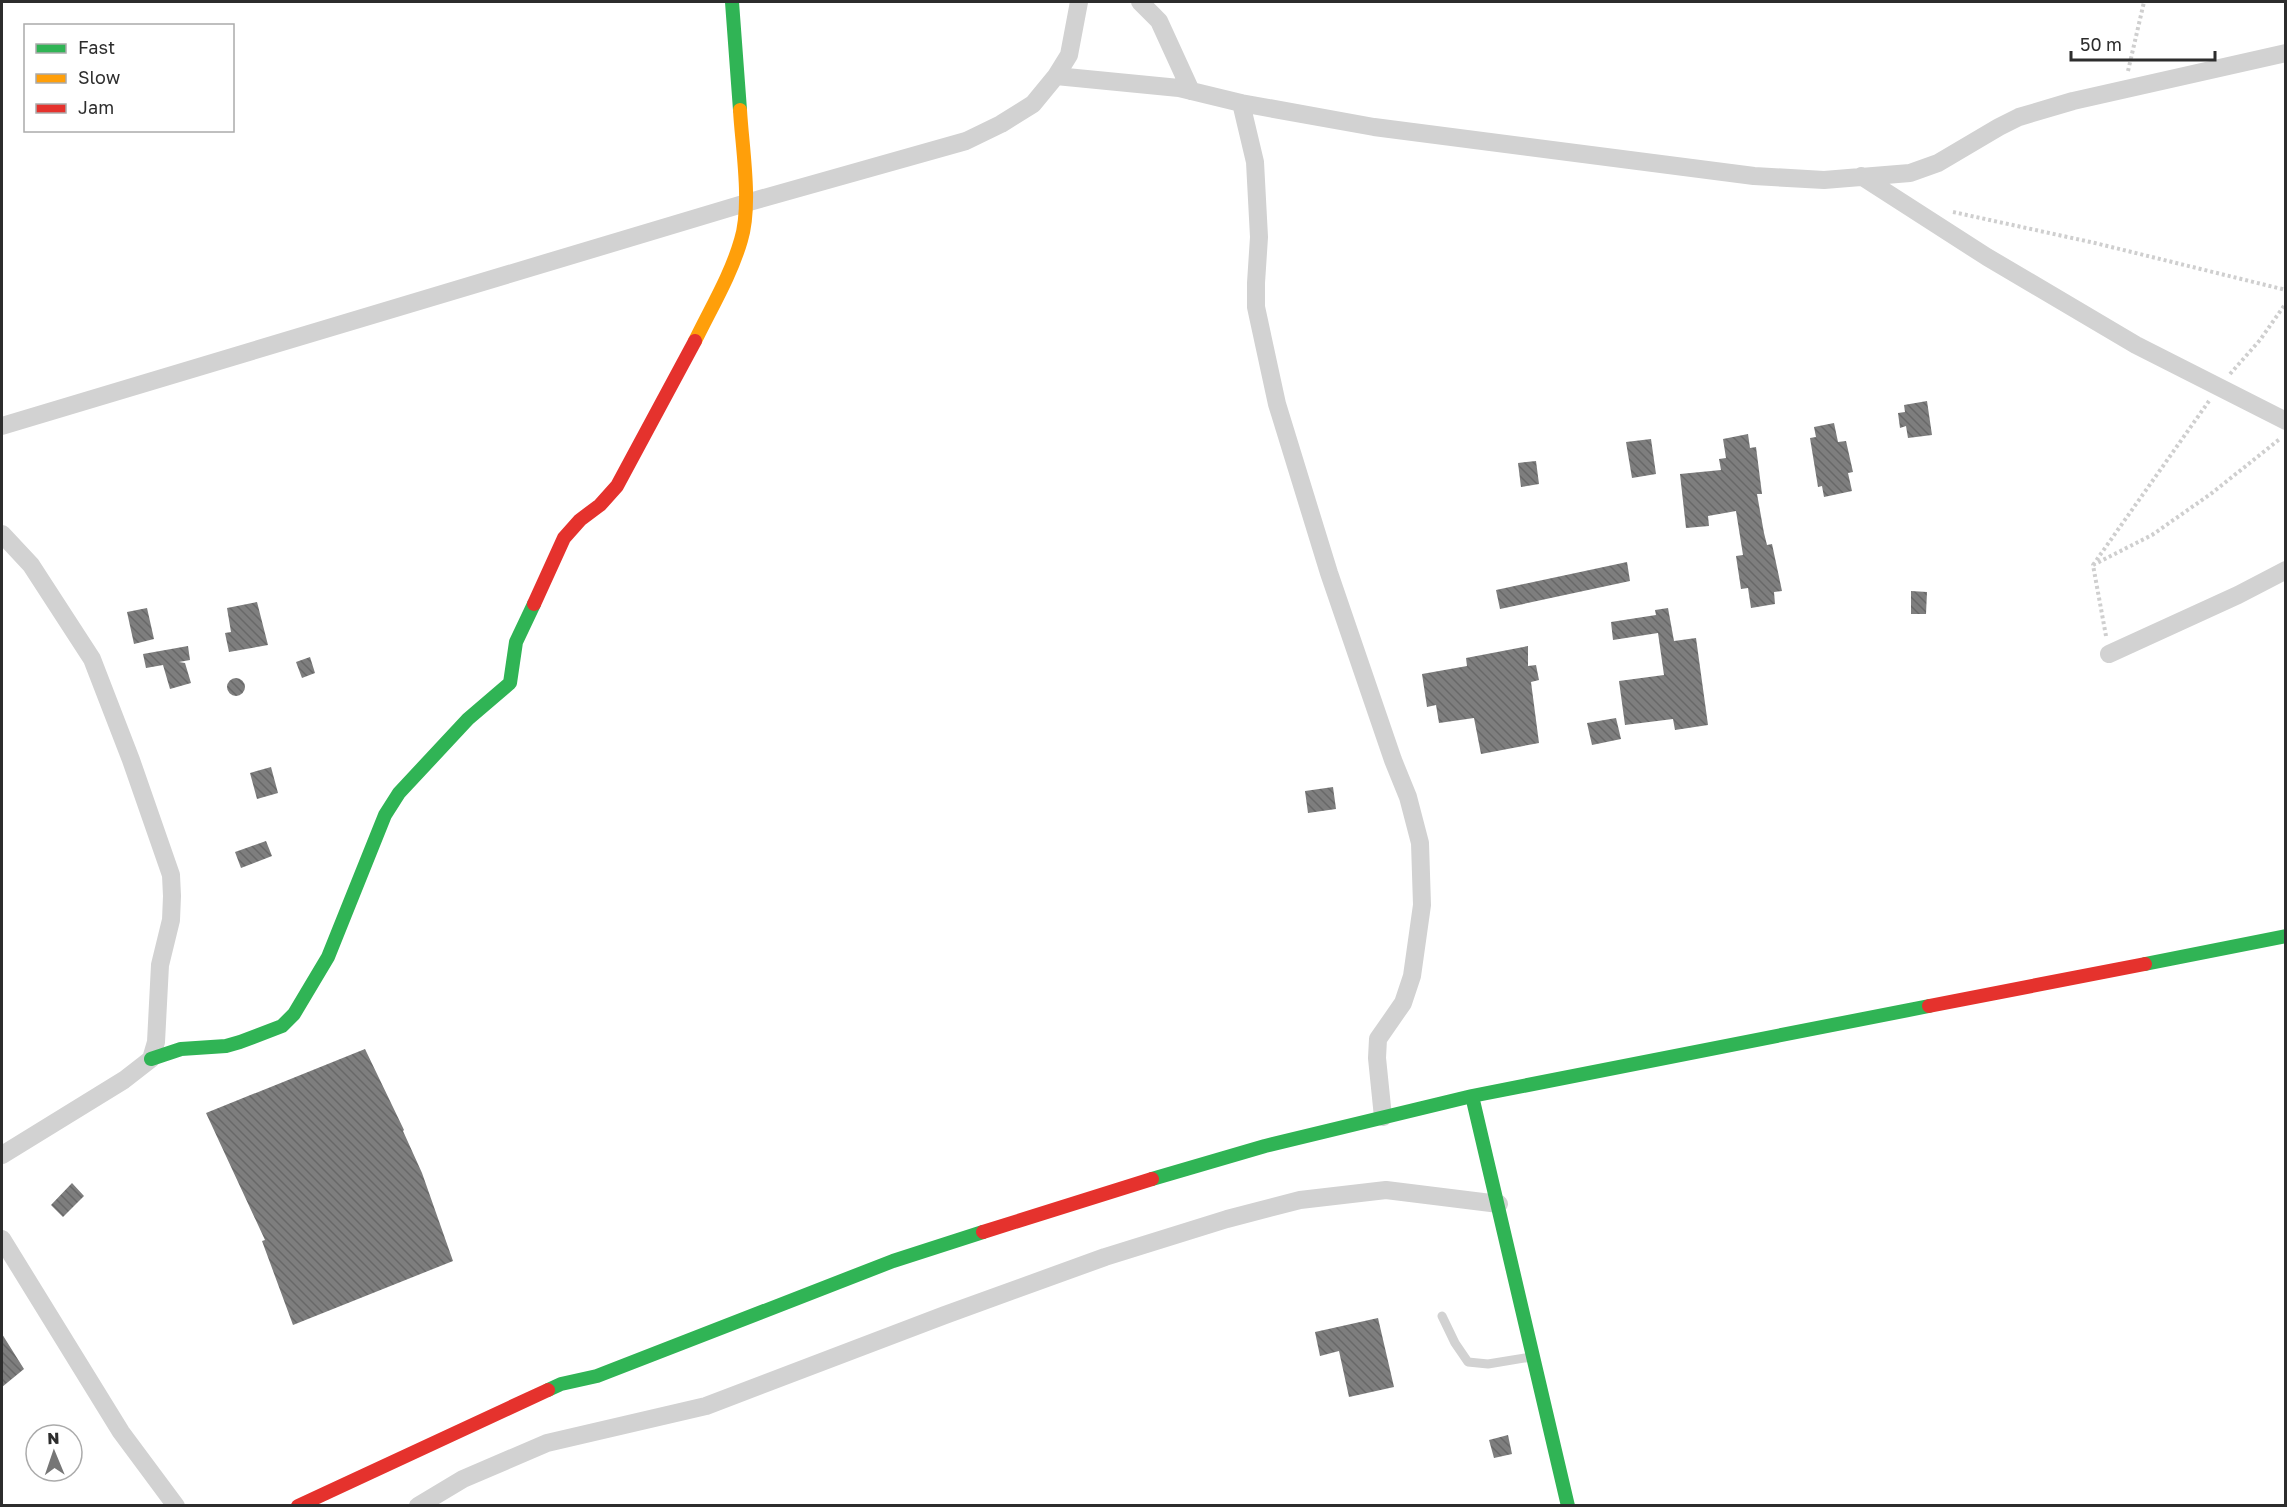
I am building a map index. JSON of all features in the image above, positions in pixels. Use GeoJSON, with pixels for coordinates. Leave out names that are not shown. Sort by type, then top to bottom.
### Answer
{"type":"FeatureCollection","features":[{"type":"Feature","properties":{"kind":"main road"},"geometry":{"type":"LineString","coordinates":[[151,1059],[181,1049],[226,1046],[240,1042],[282,1026],[294,1014],[328,957],[385,815],[399,793],[468,719],[510,683],[516,642],[564,538],[617,486],[692,347],[728,273],[742,238],[746,203],[732,2]]}},
{"type":"Feature","properties":{"kind":"main road"},"geometry":{"type":"LineString","coordinates":[[298,1506],[561,1384],[597,1376],[893,1261],[989,1228],[1265,1146],[1472,1096],[2286,936]]}},
{"type":"Feature","properties":{"kind":"main road"},"geometry":{"type":"LineString","coordinates":[[1472,1096],[1568,1506]]}},
{"type":"Feature","properties":{"kind":"main road"},"geometry":{"type":"LineString","coordinates":[[568,1396],[578,1392],[597,1376]]}},
{"type":"Feature","properties":{"kind":"street"},"geometry":{"type":"LineString","coordinates":[[2,426],[746,203],[966,141],[1001,124],[1033,104],[1056,76],[1069,55],[1079,2]]}},
{"type":"Feature","properties":{"kind":"street"},"geometry":{"type":"LineString","coordinates":[[1140,2],[1159,21],[1191,91]]}},
{"type":"Feature","properties":{"kind":"street"},"geometry":{"type":"LineString","coordinates":[[1056,76],[1179,88],[1241,103],[1374,127],[1754,176],[1824,180],[1910,172],[1938,163],[2019,117],[2073,100],[2286,53]]}},
{"type":"Feature","properties":{"kind":"street"},"geometry":{"type":"LineString","coordinates":[[1241,103],[1255,162],[1258,237],[1256,307],[1277,404],[1329,573],[1393,760],[1408,797],[1420,843],[1422,905],[1412,976],[1403,1003],[1378,1039],[1377,1058],[1383,1116]]}},
{"type":"Feature","properties":{"kind":"street"},"geometry":{"type":"LineString","coordinates":[[1862,176],[1987,256],[2126,339],[2286,422]]}},
{"type":"Feature","properties":{"kind":"street"},"geometry":{"type":"LineString","coordinates":[[2,534],[31,565],[92,659],[131,760],[171,875],[171,920],[160,965],[156,1042],[151,1059],[124,1080],[2,1155]]}},
{"type":"Feature","properties":{"kind":"street"},"geometry":{"type":"LineString","coordinates":[[2109,654],[2238,595],[2286,570]]}},
{"type":"Feature","properties":{"kind":"street"},"geometry":{"type":"LineString","coordinates":[[418,1506],[463,1479],[547,1443],[706,1406],[1105,1257],[1227,1219],[1300,1200],[1386,1190],[1499,1204]]}},
{"type":"Feature","properties":{"kind":"street"},"geometry":{"type":"LineString","coordinates":[[2,1239],[121,1432],[176,1506]]}},
{"type":"Feature","properties":{"kind":"lane"},"geometry":{"type":"LineString","coordinates":[[1442,1316],[1468,1362],[1488,1364],[1533,1356]]}},
{"type":"Feature","properties":{"kind":"path"},"geometry":{"type":"LineString","coordinates":[[2124,89],[2144,2]]}},
{"type":"Feature","properties":{"kind":"path"},"geometry":{"type":"LineString","coordinates":[[1945,211],[2095,243],[2286,290]]}},
{"type":"Feature","properties":{"kind":"path"},"geometry":{"type":"LineString","coordinates":[[2109,654],[2093,565],[2218,387],[2260,340],[2286,303]]}},
{"type":"Feature","properties":{"kind":"path"},"geometry":{"type":"LineString","coordinates":[[2093,565],[2152,535],[2212,493],[2286,435]]}},
{"type":"Feature","properties":{"kind":"building"},"geometry":{"type":"Polygon","coordinates":[[[1927,401],[1932,435],[1908,438],[1906,426],[1900,428],[1898,413],[1905,412],[1904,405],[1927,401]]]}},
{"type":"Feature","properties":{"kind":"building"},"geometry":{"type":"Polygon","coordinates":[[[1834,423],[1838,442],[1846,441],[1853,472],[1848,473],[1852,491],[1824,497],[1822,486],[1818,487],[1810,438],[1816,437],[1814,427],[1834,423]]]}},
{"type":"Feature","properties":{"kind":"building"},"geometry":{"type":"Polygon","coordinates":[[[1748,434],[1750,448],[1756,447],[1762,494],[1757,494],[1764,533],[1767,545],[1772,544],[1782,591],[1774,592],[1775,604],[1751,608],[1748,588],[1741,589],[1736,556],[1743,555],[1736,511],[1708,516],[1709,526],[1686,528],[1680,474],[1721,470],[1719,459],[1726,458],[1723,439],[1748,434]]]}},
{"type":"Feature","properties":{"kind":"building"},"geometry":{"type":"Polygon","coordinates":[[[1651,439],[1656,474],[1632,478],[1626,442],[1651,439]]]}},
{"type":"Feature","properties":{"kind":"building"},"geometry":{"type":"Polygon","coordinates":[[[1536,461],[1539,484],[1521,487],[1518,463],[1536,461]]]}},
{"type":"Feature","properties":{"kind":"building"},"geometry":{"type":"Polygon","coordinates":[[[1627,562],[1630,581],[1500,609],[1496,590],[1627,562]]]}},
{"type":"Feature","properties":{"kind":"building"},"geometry":{"type":"Polygon","coordinates":[[[1911,591],[1927,592],[1926,614],[1911,614],[1911,591]]]}},
{"type":"Feature","properties":{"kind":"building"},"geometry":{"type":"Polygon","coordinates":[[[257,602],[268,645],[229,652],[225,633],[231,632],[227,608],[257,602]]]}},
{"type":"Feature","properties":{"kind":"building"},"geometry":{"type":"Polygon","coordinates":[[[147,608],[154,639],[134,644],[127,612],[147,608]]]}},
{"type":"Feature","properties":{"kind":"building"},"geometry":{"type":"Polygon","coordinates":[[[1668,608],[1674,641],[1696,638],[1708,725],[1675,730],[1673,719],[1625,725],[1619,681],[1664,675],[1658,633],[1613,640],[1611,622],[1656,615],[1655,610],[1668,608]]]}},
{"type":"Feature","properties":{"kind":"building"},"geometry":{"type":"Polygon","coordinates":[[[188,646],[190,660],[179,662],[185,663],[191,683],[170,689],[163,665],[146,668],[143,654],[188,646]]]}},
{"type":"Feature","properties":{"kind":"building"},"geometry":{"type":"Polygon","coordinates":[[[1528,646],[1528,666],[1536,665],[1539,680],[1531,682],[1539,743],[1481,754],[1474,718],[1439,723],[1436,705],[1427,707],[1422,674],[1467,666],[1466,658],[1528,646]]]}},
{"type":"Feature","properties":{"kind":"building"},"geometry":{"type":"Polygon","coordinates":[[[310,657],[315,673],[302,678],[296,662],[310,657]]]}},
{"type":"Feature","properties":{"kind":"building"},"geometry":{"type":"Polygon","coordinates":[[[236,678],[242,681],[245,687],[242,693],[236,696],[230,693],[227,687],[230,681],[236,678]]]}},
{"type":"Feature","properties":{"kind":"building"},"geometry":{"type":"Polygon","coordinates":[[[1616,718],[1621,739],[1592,745],[1587,723],[1616,718]]]}},
{"type":"Feature","properties":{"kind":"building"},"geometry":{"type":"Polygon","coordinates":[[[271,767],[278,793],[257,799],[250,773],[271,767]]]}},
{"type":"Feature","properties":{"kind":"building"},"geometry":{"type":"Polygon","coordinates":[[[1333,787],[1336,809],[1308,813],[1305,791],[1333,787]]]}},
{"type":"Feature","properties":{"kind":"building"},"geometry":{"type":"Polygon","coordinates":[[[266,841],[272,856],[241,868],[235,852],[266,841]]]}},
{"type":"Feature","properties":{"kind":"building"},"geometry":{"type":"Polygon","coordinates":[[[365,1049],[422,1173],[453,1261],[293,1325],[262,1241],[265,1240],[206,1113],[365,1049]]]}},
{"type":"Feature","properties":{"kind":"building"},"geometry":{"type":"Polygon","coordinates":[[[72,1183],[84,1196],[63,1217],[51,1205],[72,1183]]]}},
{"type":"Feature","properties":{"kind":"building"},"geometry":{"type":"Polygon","coordinates":[[[1378,1318],[1394,1387],[1349,1397],[1339,1351],[1320,1356],[1315,1332],[1378,1318]]]}},
{"type":"Feature","properties":{"kind":"building"},"geometry":{"type":"Polygon","coordinates":[[[2,1334],[24,1369],[2,1387],[2,1334]]]}},
{"type":"Feature","properties":{"kind":"building"},"geometry":{"type":"Polygon","coordinates":[[[1508,1435],[1512,1454],[1494,1458],[1489,1440],[1508,1435]]]}},
{"type":"Feature","properties":{"kind":"traffic: fast"},"geometry":{"type":"LineString","coordinates":[[732,2],[740,110]]}},
{"type":"Feature","properties":{"kind":"traffic: fast"},"geometry":{"type":"LineString","coordinates":[[151,1059],[181,1049],[226,1046],[240,1042],[282,1026],[294,1014],[328,957],[385,815],[399,793],[468,719],[510,683],[516,642],[534,604]]}},
{"type":"Feature","properties":{"kind":"traffic: fast"},"geometry":{"type":"LineString","coordinates":[[2145,964],[2286,936]]}},
{"type":"Feature","properties":{"kind":"traffic: fast"},"geometry":{"type":"LineString","coordinates":[[1152,1179],[1265,1146],[1472,1096],[1929,1006]]}},
{"type":"Feature","properties":{"kind":"traffic: fast"},"geometry":{"type":"LineString","coordinates":[[1472,1096],[1568,1506]]}},
{"type":"Feature","properties":{"kind":"traffic: fast"},"geometry":{"type":"LineString","coordinates":[[548,1390],[561,1384],[597,1376],[893,1261],[983,1232]]}},
{"type":"Feature","properties":{"kind":"traffic: slow"},"geometry":{"type":"LineString","coordinates":[[695,341],[732,266],[744,226],[746,193],[740,110]]}},
{"type":"Feature","properties":{"kind":"traffic: jam"},"geometry":{"type":"LineString","coordinates":[[534,604],[564,538],[617,486],[695,341]]}},
{"type":"Feature","properties":{"kind":"traffic: jam"},"geometry":{"type":"LineString","coordinates":[[1929,1006],[2145,964]]}},
{"type":"Feature","properties":{"kind":"traffic: jam"},"geometry":{"type":"LineString","coordinates":[[983,1232],[1152,1179]]}},
{"type":"Feature","properties":{"kind":"traffic: jam"},"geometry":{"type":"LineString","coordinates":[[298,1506],[548,1390]]}}]}
